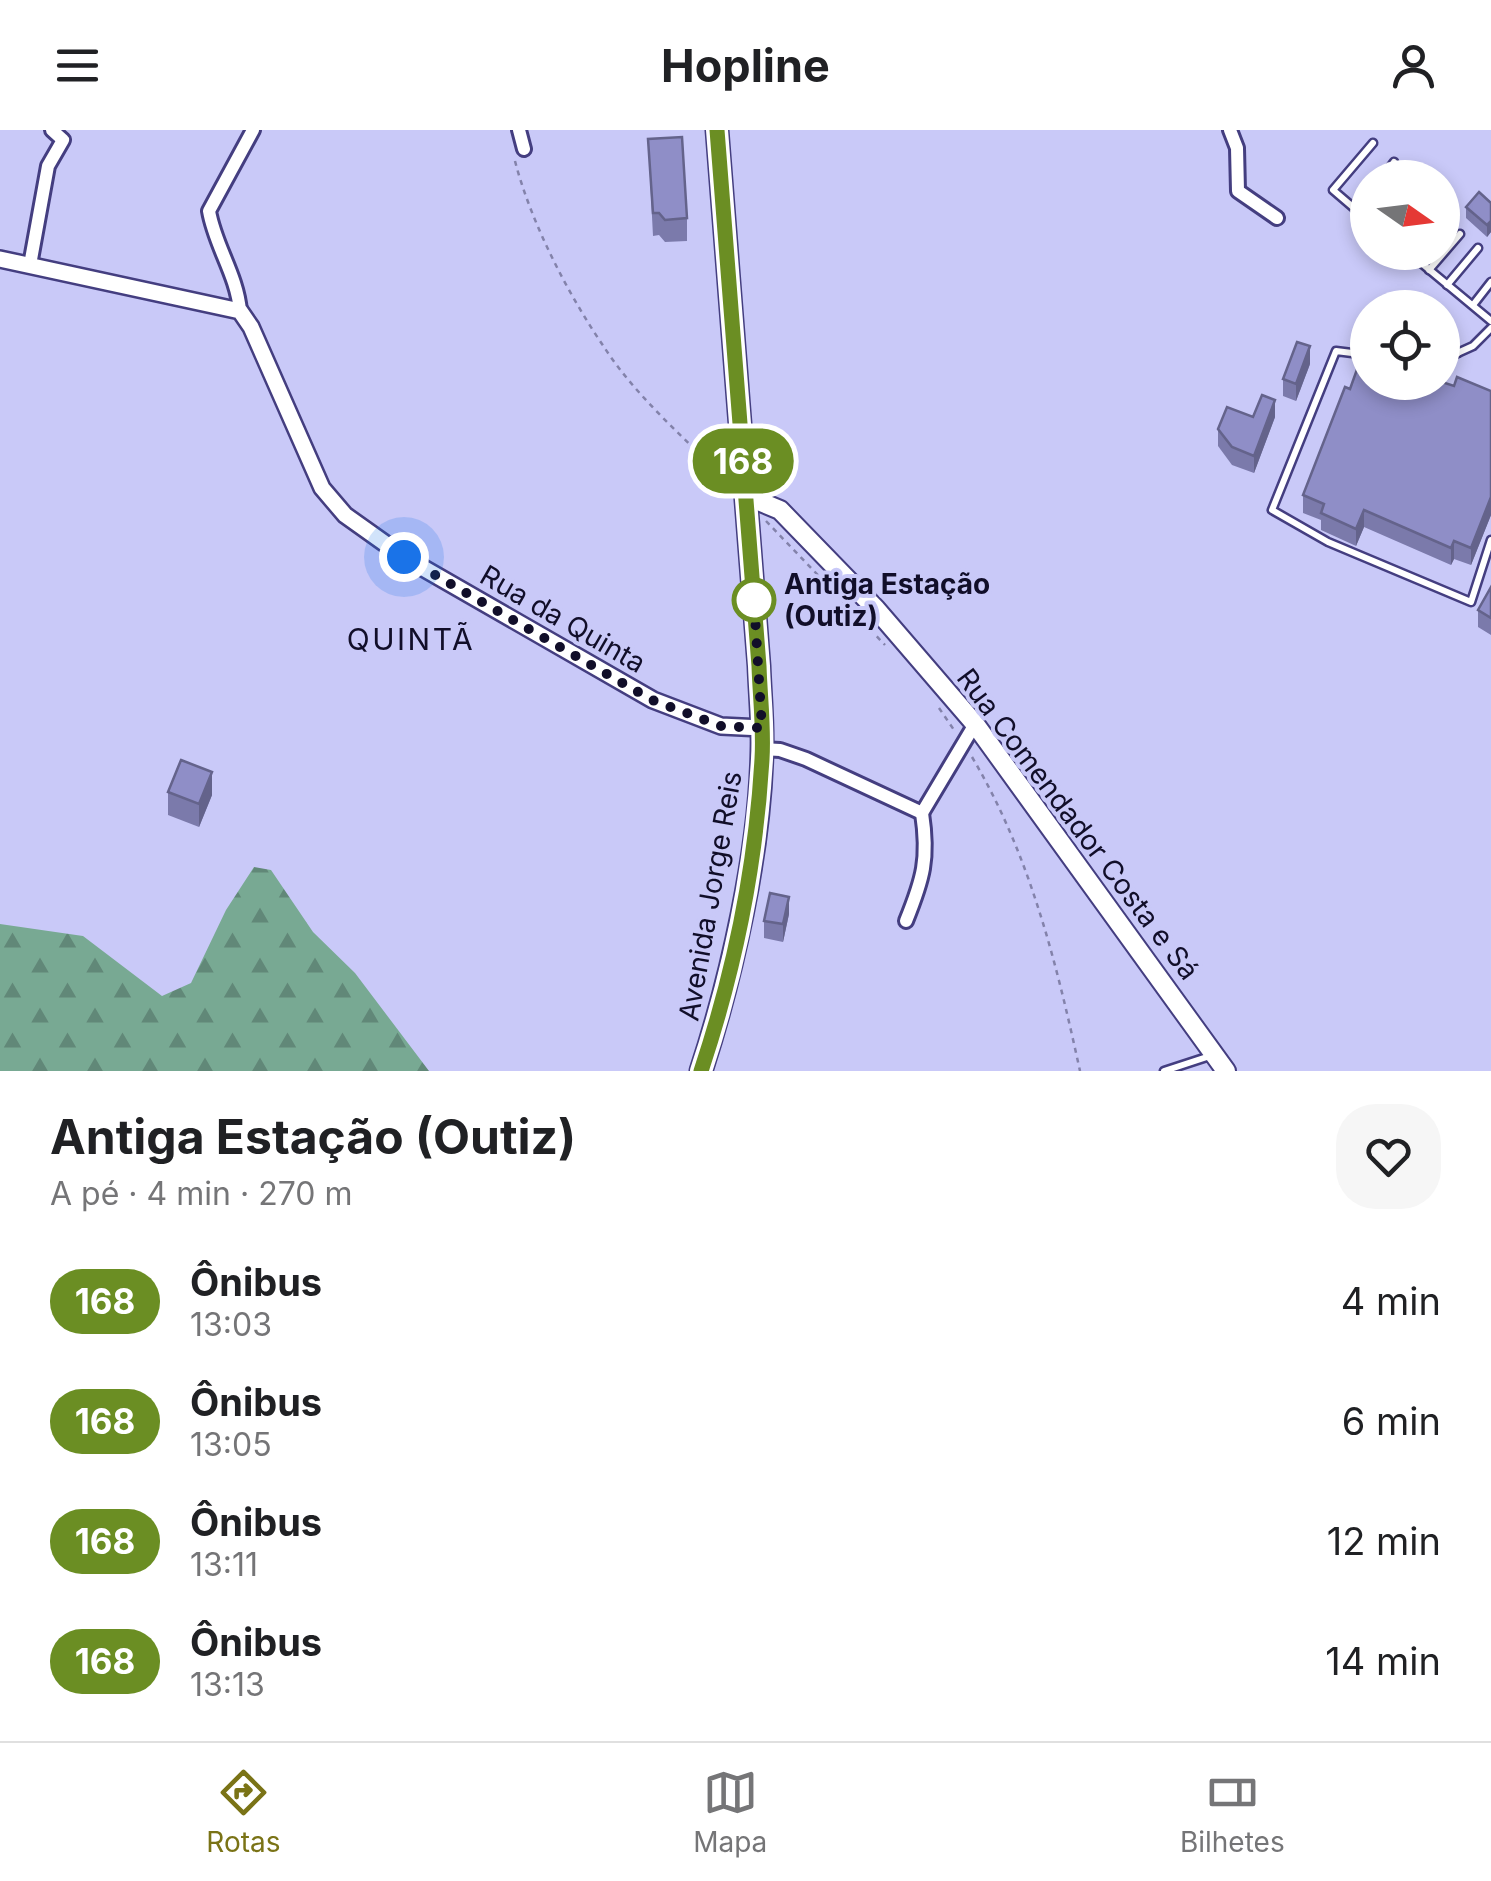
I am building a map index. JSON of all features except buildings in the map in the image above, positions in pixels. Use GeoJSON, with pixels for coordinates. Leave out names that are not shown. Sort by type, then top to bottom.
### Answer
{"type":"FeatureCollection","features":[{"type":"Feature","properties":{"kind":"main road","name":"Avenida Jorge Reis"},"geometry":{"type":"LineString","coordinates":[[700,1071],[736,939],[756,824],[762,739],[718,130]]}},
{"type":"Feature","properties":{"kind":"main road","name":"Rua Comendador Costa e Sá"},"geometry":{"type":"LineString","coordinates":[[746,500],[780,510],[876,609],[975,724],[1226,1071]]}},
{"type":"Feature","properties":{"kind":"street"},"geometry":{"type":"LineString","coordinates":[[30,265],[48,166],[66,135],[52,130]]}},
{"type":"Feature","properties":{"kind":"street"},"geometry":{"type":"LineString","coordinates":[[0,259],[240,311],[238,290],[209,211],[253,130]]}},
{"type":"Feature","properties":{"kind":"street"},"geometry":{"type":"LineString","coordinates":[[518,150],[519,130]]}},
{"type":"Feature","properties":{"kind":"street"},"geometry":{"type":"LineString","coordinates":[[1230,130],[1237,148],[1238,191],[1277,218]]}},
{"type":"Feature","properties":{"kind":"street","name":"Rua da Quinta"},"geometry":{"type":"LineString","coordinates":[[240,311],[251,327],[322,488],[345,515],[404,557],[652,700],[762,739]]}},
{"type":"Feature","properties":{"kind":"street"},"geometry":{"type":"LineString","coordinates":[[906,921],[922,881],[926,842],[922,813],[975,724]]}},
{"type":"Feature","properties":{"kind":"street"},"geometry":{"type":"LineString","coordinates":[[762,739],[922,813]]}},
{"type":"Feature","properties":{"kind":"lane"},"geometry":{"type":"LineString","coordinates":[[1359,160],[1373,143]]}},
{"type":"Feature","properties":{"kind":"lane"},"geometry":{"type":"LineString","coordinates":[[1350,170],[1333,190],[1350,205]]}},
{"type":"Feature","properties":{"kind":"lane"},"geometry":{"type":"LineString","coordinates":[[1447,285],[1478,248]]}},
{"type":"Feature","properties":{"kind":"lane"},"geometry":{"type":"LineString","coordinates":[[1429,270],[1491,320]]}},
{"type":"Feature","properties":{"kind":"lane"},"geometry":{"type":"LineString","coordinates":[[1472,306],[1491,282]]}},
{"type":"Feature","properties":{"kind":"lane"},"geometry":{"type":"LineString","coordinates":[[1460,352],[1474,346],[1491,328]]}},
{"type":"Feature","properties":{"kind":"lane"},"geometry":{"type":"LineString","coordinates":[[1350,353],[1336,352],[1272,510],[1328,542],[1471,602],[1491,540]]}},
{"type":"Feature","properties":{"kind":"lane"},"geometry":{"type":"LineString","coordinates":[[1164,1071],[1214,1055]]}},
{"type":"Feature","properties":{"kind":"path"},"geometry":{"type":"LineString","coordinates":[[518,150],[519,177],[548,248],[605,349],[648,400],[896,657]]}},
{"type":"Feature","properties":{"kind":"path"},"geometry":{"type":"LineString","coordinates":[[934,700],[963,742],[1011,830],[1060,976],[1080,1071]]}},
{"type":"Feature","properties":{"kind":"green space"},"geometry":{"type":"Polygon","coordinates":[[[254,867],[271,870],[313,932],[355,973],[429,1071],[0,1071],[0,924],[83,936],[162,996],[191,983],[226,910],[254,867]]]}},
{"type":"Feature","properties":{"kind":"bus line","name":"168"},"geometry":{"type":"LineString","coordinates":[[701,1071],[734,947],[756,824],[762,749],[759,666],[717,130]]}},
{"type":"Feature","properties":{"kind":"place","name":"Antiga Estação (Outiz)"},"geometry":{"type":"Point","coordinates":[754,600]}},
{"type":"Feature","properties":{"kind":"district","name":"QUINTÃ"},"geometry":{"type":"Point","coordinates":[411,639]}},
{"type":"Feature","properties":{"kind":"route"},"geometry":{"type":"LineString","coordinates":[[404,557],[652,700],[734,728],[762,728],[754,600]]}}]}
